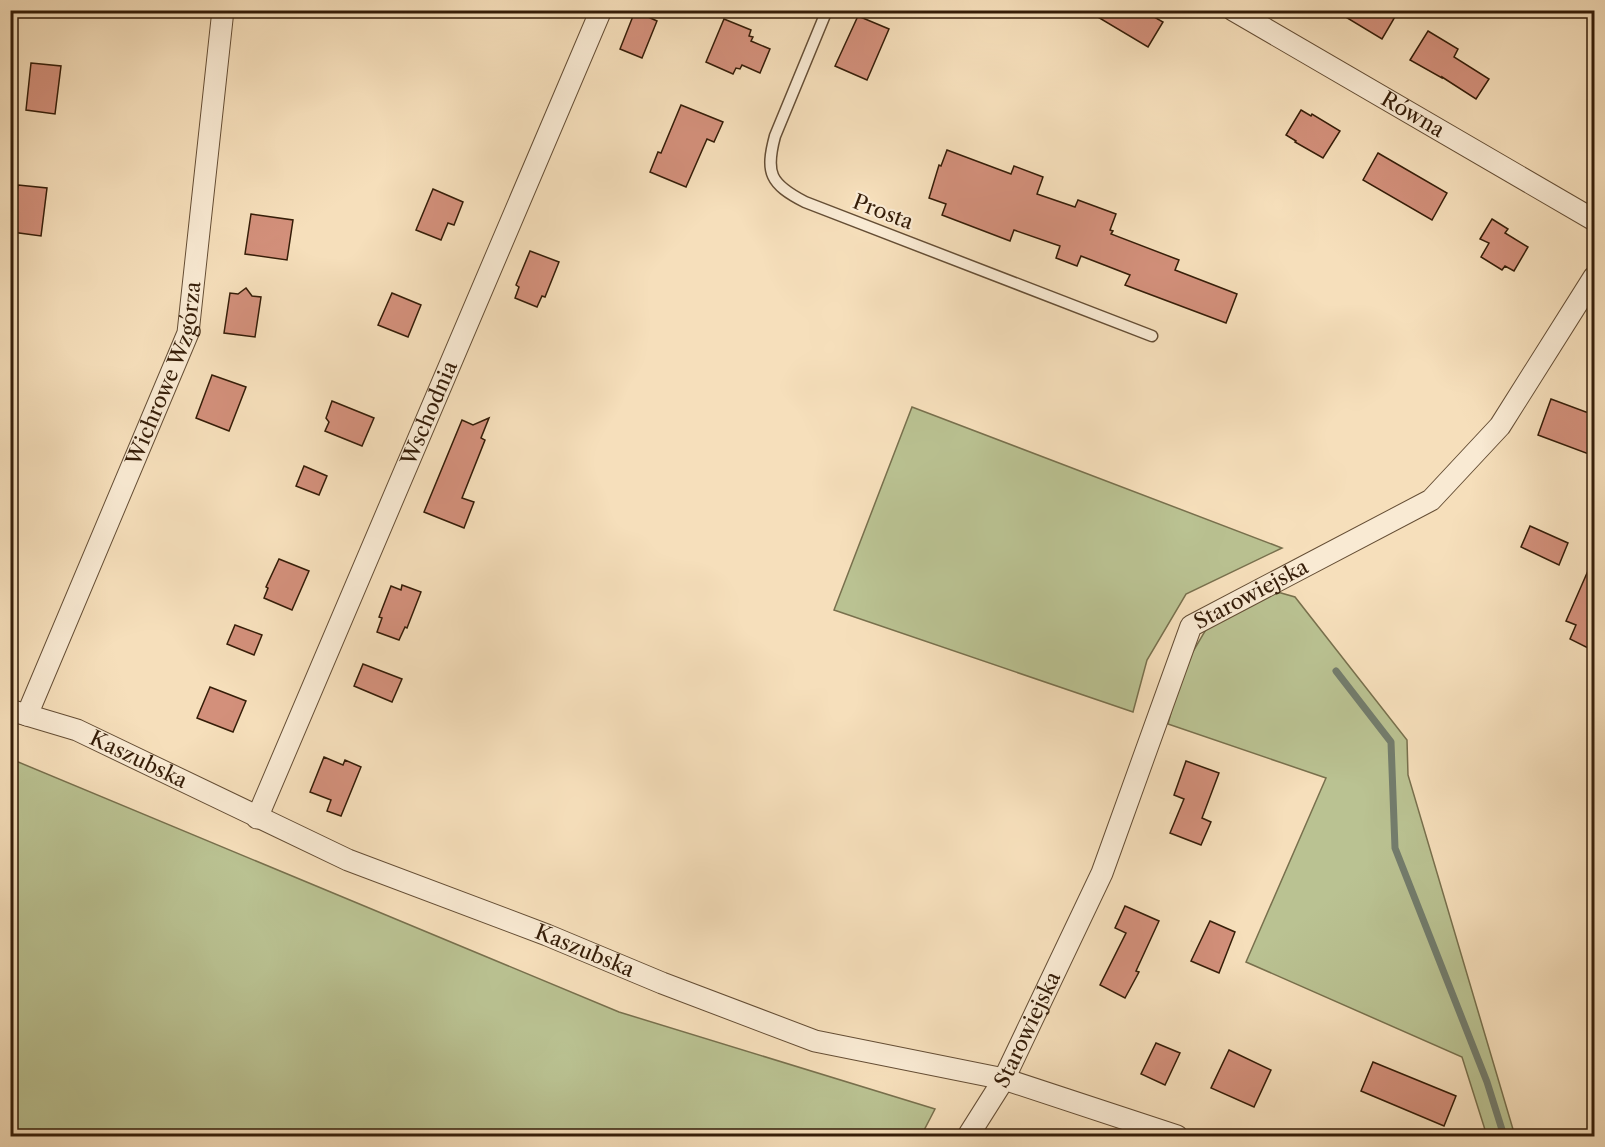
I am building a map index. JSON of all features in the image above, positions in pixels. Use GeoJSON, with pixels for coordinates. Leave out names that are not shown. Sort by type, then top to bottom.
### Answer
{"type":"FeatureCollection","features":[{"type":"Feature","properties":{"kind":"street","name":"Wichrowe Wzgórza"},"geometry":{"type":"LineString","coordinates":[[19,712],[188,333],[223,10]]}},
{"type":"Feature","properties":{"kind":"street","name":"Wschodnia"},"geometry":{"type":"LineString","coordinates":[[257,818],[601,10]]}},
{"type":"Feature","properties":{"kind":"street","name":"Równa"},"geometry":{"type":"LineString","coordinates":[[1233,10],[1594,220]]}},
{"type":"Feature","properties":{"kind":"street","name":"Starowiejska"},"geometry":{"type":"LineString","coordinates":[[968,1137],[1004,1079],[1102,873],[1191,626],[1431,500],[1500,426],[1594,277]]}},
{"type":"Feature","properties":{"kind":"street","name":"Kaszubska"},"geometry":{"type":"LineString","coordinates":[[19,712],[77,730],[348,860],[547,935],[815,1041],[1004,1079],[1177,1137]]}},
{"type":"Feature","properties":{"kind":"lane","name":"Prosta"},"geometry":{"type":"LineString","coordinates":[[827,10],[775,136],[770,158],[773,177],[784,191],[805,202],[1152,336]]}},
{"type":"Feature","properties":{"kind":"green space"},"geometry":{"type":"Polygon","coordinates":[[[912,407],[1282,548],[1186,594],[1147,660],[1133,712],[834,610],[912,407]]]}},
{"type":"Feature","properties":{"kind":"green space"},"geometry":{"type":"Polygon","coordinates":[[[1274,591],[1295,597],[1407,740],[1408,775],[1515,1136],[1487,1136],[1462,1057],[1246,962],[1326,778],[1168,724],[1182,670],[1208,626],[1274,591]]]}},
{"type":"Feature","properties":{"kind":"green space"},"geometry":{"type":"Polygon","coordinates":[[[11,759],[619,1012],[935,1109],[921,1136],[11,1136],[11,759]]]}},
{"type":"Feature","properties":{"kind":"building"},"geometry":{"type":"Polygon","coordinates":[[[1086,10],[1142,10],[1163,22],[1148,47],[1086,10]]]}},
{"type":"Feature","properties":{"kind":"building"},"geometry":{"type":"Polygon","coordinates":[[[1334,10],[1399,10],[1382,39],[1334,10]]]}},
{"type":"Feature","properties":{"kind":"building"},"geometry":{"type":"Polygon","coordinates":[[[635,11],[657,21],[642,58],[620,49],[635,11]]]}},
{"type":"Feature","properties":{"kind":"building"},"geometry":{"type":"Polygon","coordinates":[[[858,16],[889,29],[867,80],[835,66],[858,16]]]}},
{"type":"Feature","properties":{"kind":"building"},"geometry":{"type":"Polygon","coordinates":[[[724,19],[751,30],[749,36],[753,37],[751,41],[770,49],[760,73],[742,65],[740,69],[736,68],[733,74],[706,62],[724,19]]]}},
{"type":"Feature","properties":{"kind":"building"},"geometry":{"type":"Polygon","coordinates":[[[1428,31],[1458,49],[1454,57],[1489,79],[1476,99],[1410,60],[1428,31]]]}},
{"type":"Feature","properties":{"kind":"building"},"geometry":{"type":"Polygon","coordinates":[[[31,63],[61,66],[55,114],[26,110],[31,63]]]}},
{"type":"Feature","properties":{"kind":"building"},"geometry":{"type":"Polygon","coordinates":[[[681,105],[723,122],[714,142],[707,139],[686,187],[650,172],[658,152],[661,153],[681,105]]]}},
{"type":"Feature","properties":{"kind":"building"},"geometry":{"type":"Polygon","coordinates":[[[1301,110],[1340,131],[1323,158],[1286,135],[1301,110]]]}},
{"type":"Feature","properties":{"kind":"building"},"geometry":{"type":"Polygon","coordinates":[[[947,150],[1011,174],[1014,166],[1043,177],[1037,194],[1075,207],[1078,200],[1116,214],[1110,230],[1113,231],[1111,234],[1179,260],[1175,270],[1237,294],[1226,323],[1125,285],[1130,275],[1081,256],[1077,266],[1056,258],[1060,246],[1014,230],[1010,241],[942,215],[946,204],[929,198],[939,165],[941,166],[947,150]]]}},
{"type":"Feature","properties":{"kind":"building"},"geometry":{"type":"Polygon","coordinates":[[[1378,153],[1447,193],[1432,220],[1363,180],[1378,153]]]}},
{"type":"Feature","properties":{"kind":"building"},"geometry":{"type":"Polygon","coordinates":[[[18,185],[47,188],[41,236],[12,232],[18,185]]]}},
{"type":"Feature","properties":{"kind":"building"},"geometry":{"type":"Polygon","coordinates":[[[433,189],[463,202],[454,225],[448,223],[441,240],[416,230],[433,189]]]}},
{"type":"Feature","properties":{"kind":"building"},"geometry":{"type":"Polygon","coordinates":[[[251,214],[293,220],[287,260],[245,254],[251,214]]]}},
{"type":"Feature","properties":{"kind":"building"},"geometry":{"type":"Polygon","coordinates":[[[1492,219],[1508,229],[1505,233],[1528,247],[1514,271],[1505,266],[1502,270],[1481,257],[1489,243],[1480,239],[1492,219]]]}},
{"type":"Feature","properties":{"kind":"building"},"geometry":{"type":"Polygon","coordinates":[[[530,251],[559,262],[545,297],[542,296],[537,307],[515,298],[519,287],[516,285],[530,251]]]}},
{"type":"Feature","properties":{"kind":"building"},"geometry":{"type":"Polygon","coordinates":[[[246,288],[252,296],[261,297],[255,337],[224,333],[230,293],[238,294],[246,288]]]}},
{"type":"Feature","properties":{"kind":"building"},"geometry":{"type":"Polygon","coordinates":[[[392,293],[421,305],[408,337],[378,325],[392,293]]]}},
{"type":"Feature","properties":{"kind":"building"},"geometry":{"type":"Polygon","coordinates":[[[212,375],[246,387],[229,431],[196,418],[212,375]]]}},
{"type":"Feature","properties":{"kind":"building"},"geometry":{"type":"Polygon","coordinates":[[[1551,399],[1594,415],[1594,456],[1538,435],[1551,399]]]}},
{"type":"Feature","properties":{"kind":"building"},"geometry":{"type":"Polygon","coordinates":[[[332,401],[374,418],[362,446],[325,431],[329,422],[326,418],[332,401]]]}},
{"type":"Feature","properties":{"kind":"building"},"geometry":{"type":"Polygon","coordinates":[[[489,418],[481,438],[485,440],[462,498],[474,502],[464,528],[424,512],[462,420],[473,425],[489,418]]]}},
{"type":"Feature","properties":{"kind":"building"},"geometry":{"type":"Polygon","coordinates":[[[304,466],[327,476],[319,495],[296,486],[304,466]]]}},
{"type":"Feature","properties":{"kind":"building"},"geometry":{"type":"Polygon","coordinates":[[[1530,526],[1568,543],[1559,565],[1521,547],[1530,526]]]}},
{"type":"Feature","properties":{"kind":"building"},"geometry":{"type":"Polygon","coordinates":[[[1594,557],[1594,651],[1570,639],[1576,625],[1566,621],[1594,557]]]}},
{"type":"Feature","properties":{"kind":"building"},"geometry":{"type":"Polygon","coordinates":[[[279,559],[309,571],[292,610],[264,598],[268,588],[266,587],[279,559]]]}},
{"type":"Feature","properties":{"kind":"building"},"geometry":{"type":"Polygon","coordinates":[[[402,585],[421,592],[407,628],[405,627],[399,640],[377,632],[382,618],[379,617],[391,586],[401,590],[402,585]]]}},
{"type":"Feature","properties":{"kind":"building"},"geometry":{"type":"Polygon","coordinates":[[[235,625],[262,635],[254,655],[227,644],[235,625]]]}},
{"type":"Feature","properties":{"kind":"building"},"geometry":{"type":"Polygon","coordinates":[[[363,664],[402,679],[392,702],[354,686],[363,664]]]}},
{"type":"Feature","properties":{"kind":"building"},"geometry":{"type":"Polygon","coordinates":[[[210,687],[246,701],[233,732],[197,718],[210,687]]]}},
{"type":"Feature","properties":{"kind":"building"},"geometry":{"type":"Polygon","coordinates":[[[324,757],[343,765],[345,760],[361,767],[341,816],[327,811],[331,800],[310,792],[324,757]]]}},
{"type":"Feature","properties":{"kind":"building"},"geometry":{"type":"Polygon","coordinates":[[[1186,761],[1219,773],[1202,818],[1211,822],[1201,845],[1170,833],[1184,799],[1174,795],[1186,761]]]}},
{"type":"Feature","properties":{"kind":"building"},"geometry":{"type":"Polygon","coordinates":[[[1125,906],[1159,921],[1136,971],[1139,972],[1125,998],[1100,985],[1126,933],[1115,928],[1125,906]]]}},
{"type":"Feature","properties":{"kind":"building"},"geometry":{"type":"Polygon","coordinates":[[[1210,921],[1235,932],[1219,973],[1191,961],[1210,921]]]}},
{"type":"Feature","properties":{"kind":"building"},"geometry":{"type":"Polygon","coordinates":[[[1156,1043],[1180,1053],[1165,1085],[1141,1074],[1156,1043]]]}},
{"type":"Feature","properties":{"kind":"building"},"geometry":{"type":"Polygon","coordinates":[[[1229,1050],[1271,1070],[1254,1107],[1211,1088],[1229,1050]]]}},
{"type":"Feature","properties":{"kind":"building"},"geometry":{"type":"Polygon","coordinates":[[[1373,1062],[1456,1096],[1444,1126],[1361,1091],[1373,1062]]]}},
{"type":"Feature","properties":{"kind":"waterway"},"geometry":{"type":"LineString","coordinates":[[1336,671],[1391,742],[1395,848],[1487,1082],[1504,1136]]}}]}
